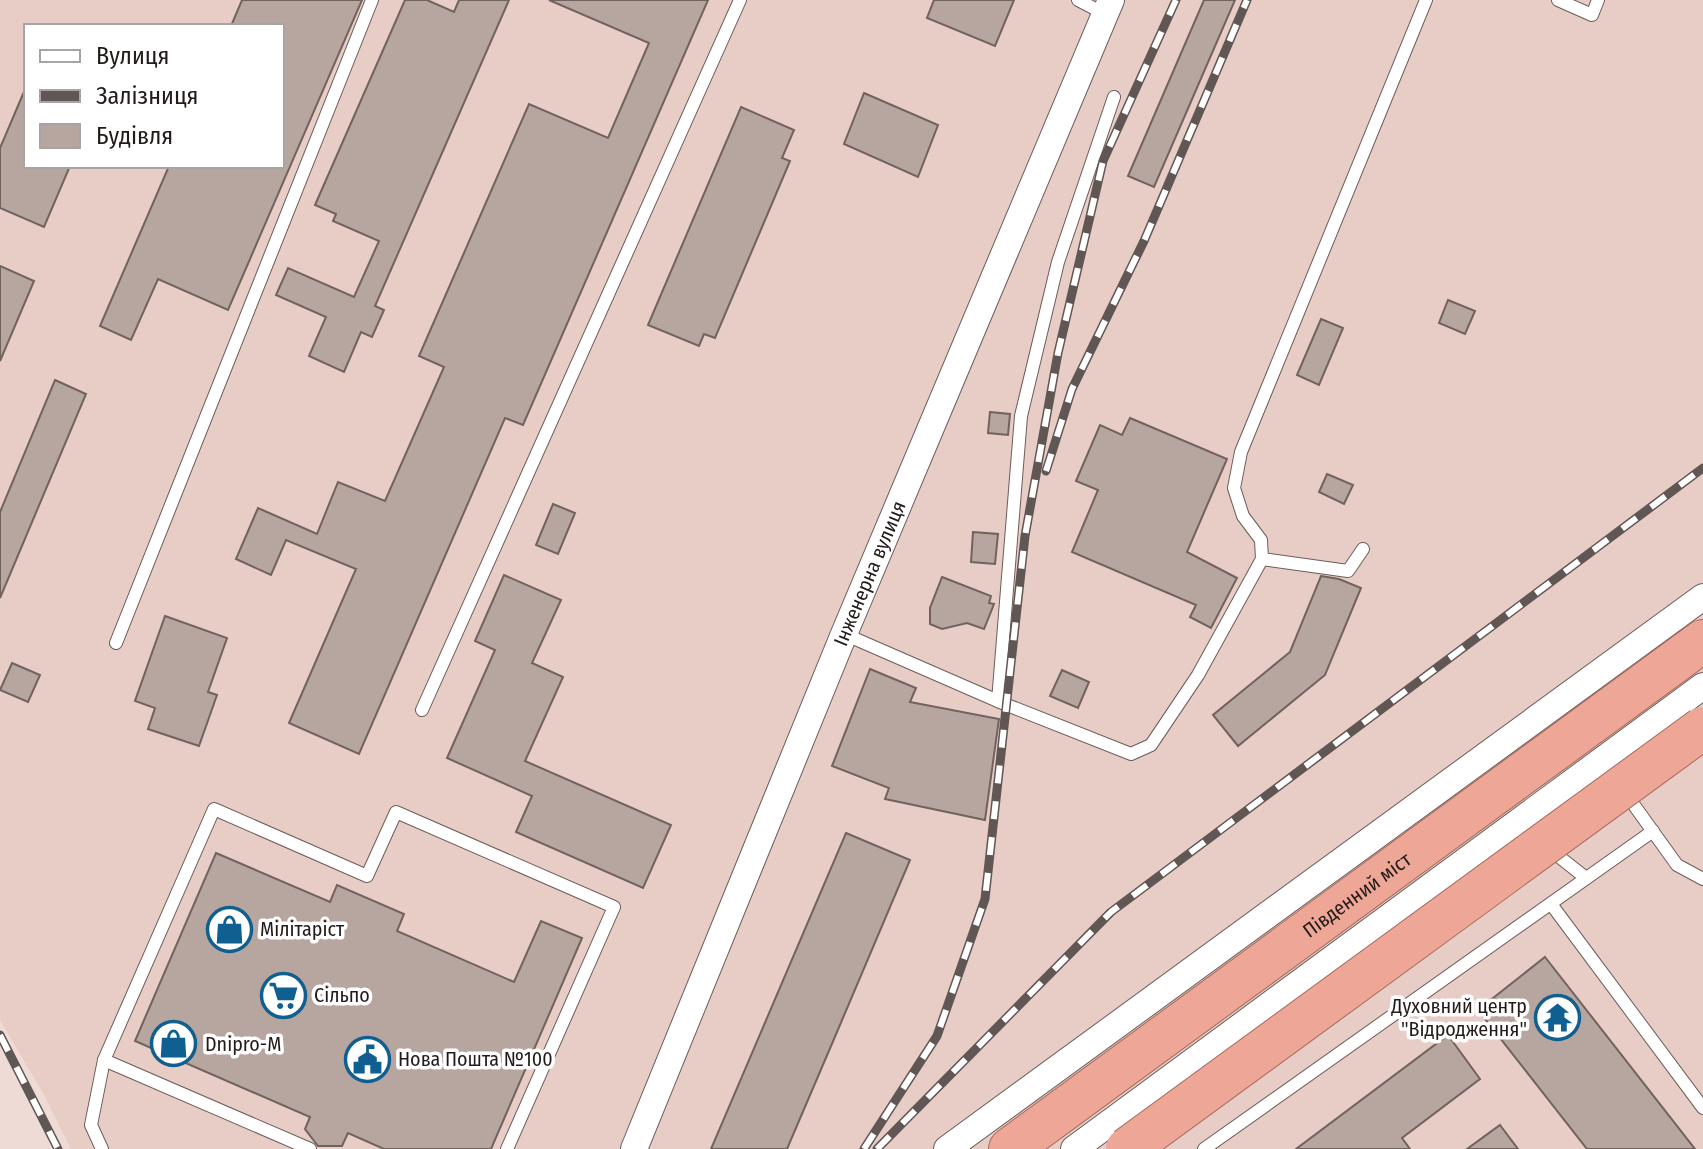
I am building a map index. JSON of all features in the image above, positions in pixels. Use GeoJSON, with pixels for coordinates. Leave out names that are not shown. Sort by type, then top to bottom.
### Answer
{"type":"FeatureCollection","features":[{"type":"Feature","properties":{"kind":"highway","name":"Південний міст"},"geometry":{"type":"LineString","coordinates":[[1010,1149],[1703,641]]}},
{"type":"Feature","properties":{"kind":"highway"},"geometry":{"type":"LineString","coordinates":[[1127,1149],[1703,728]]}},
{"type":"Feature","properties":{"kind":"street","name":"Інженерна вулиця"},"geometry":{"type":"LineString","coordinates":[[634,1149],[844,634],[1108,7]]}},
{"type":"Feature","properties":{"kind":"street"},"geometry":{"type":"LineString","coordinates":[[947,1149],[1703,597]]}},
{"type":"Feature","properties":{"kind":"street"},"geometry":{"type":"LineString","coordinates":[[1074,1149],[1703,686]]}},
{"type":"Feature","properties":{"kind":"lane"},"geometry":{"type":"LineString","coordinates":[[116,643],[372,0]]}},
{"type":"Feature","properties":{"kind":"lane"},"geometry":{"type":"LineString","coordinates":[[422,710],[740,0]]}},
{"type":"Feature","properties":{"kind":"lane"},"geometry":{"type":"LineString","coordinates":[[1078,0],[1108,7]]}},
{"type":"Feature","properties":{"kind":"lane"},"geometry":{"type":"LineString","coordinates":[[844,634],[998,701],[1131,754],[1151,745],[1198,675],[1262,559],[1261,540],[1243,516],[1234,488],[1241,452],[1426,0]]}},
{"type":"Feature","properties":{"kind":"lane"},"geometry":{"type":"LineString","coordinates":[[1558,0],[1592,15],[1598,0]]}},
{"type":"Feature","properties":{"kind":"lane"},"geometry":{"type":"LineString","coordinates":[[998,701],[1021,416],[1058,262],[1114,97]]}},
{"type":"Feature","properties":{"kind":"lane"},"geometry":{"type":"LineString","coordinates":[[1262,559],[1348,571],[1363,549]]}},
{"type":"Feature","properties":{"kind":"lane"},"geometry":{"type":"LineString","coordinates":[[1601,761],[1677,865],[1703,879]]}},
{"type":"Feature","properties":{"kind":"lane"},"geometry":{"type":"LineString","coordinates":[[102,1149],[91,1125],[104,1060],[214,809],[367,876],[396,812],[614,907],[507,1149]]}},
{"type":"Feature","properties":{"kind":"lane"},"geometry":{"type":"LineString","coordinates":[[1517,823],[1586,878]]}},
{"type":"Feature","properties":{"kind":"lane"},"geometry":{"type":"LineString","coordinates":[[1204,1149],[1653,831]]}},
{"type":"Feature","properties":{"kind":"lane"},"geometry":{"type":"LineString","coordinates":[[1551,904],[1703,1108]]}},
{"type":"Feature","properties":{"kind":"lane"},"geometry":{"type":"LineString","coordinates":[[104,1060],[310,1149]]}},
{"type":"Feature","properties":{"kind":"shaded area"},"geometry":{"type":"Polygon","coordinates":[[[0,0],[1703,0],[1703,1149],[71,1149],[43,1093],[0,1020],[0,0]]]}},
{"type":"Feature","properties":{"kind":"building"},"geometry":{"type":"Polygon","coordinates":[[[242,0],[362,0],[228,310],[158,279],[131,340],[100,326],[168,168],[284,168],[284,24],[232,24],[242,0]]]}},
{"type":"Feature","properties":{"kind":"building"},"geometry":{"type":"Polygon","coordinates":[[[405,0],[427,0],[454,12],[459,0],[509,0],[375,306],[384,310],[372,337],[361,332],[344,372],[309,356],[326,317],[276,295],[288,268],[354,297],[379,241],[333,221],[336,214],[315,205],[405,0]]]}},
{"type":"Feature","properties":{"kind":"building"},"geometry":{"type":"Polygon","coordinates":[[[549,0],[708,0],[523,425],[505,418],[359,754],[289,723],[356,569],[286,540],[271,575],[236,559],[258,508],[317,534],[338,482],[385,501],[444,367],[419,356],[529,104],[608,138],[649,43],[549,0]]]}},
{"type":"Feature","properties":{"kind":"building"},"geometry":{"type":"Polygon","coordinates":[[[934,0],[1014,0],[995,46],[927,18],[934,0]]]}},
{"type":"Feature","properties":{"kind":"building"},"geometry":{"type":"Polygon","coordinates":[[[1204,0],[1235,0],[1154,187],[1128,176],[1204,0]]]}},
{"type":"Feature","properties":{"kind":"building"},"geometry":{"type":"Polygon","coordinates":[[[24,92],[24,168],[69,168],[44,227],[0,208],[0,148],[24,92]]]}},
{"type":"Feature","properties":{"kind":"building"},"geometry":{"type":"Polygon","coordinates":[[[864,93],[938,125],[918,177],[844,144],[864,93]]]}},
{"type":"Feature","properties":{"kind":"building"},"geometry":{"type":"Polygon","coordinates":[[[741,107],[794,130],[782,158],[790,161],[715,338],[704,334],[699,346],[648,325],[741,107]]]}},
{"type":"Feature","properties":{"kind":"building"},"geometry":{"type":"Polygon","coordinates":[[[0,266],[34,281],[0,361],[0,266]]]}},
{"type":"Feature","properties":{"kind":"building"},"geometry":{"type":"Polygon","coordinates":[[[1448,300],[1475,311],[1465,334],[1439,323],[1448,300]]]}},
{"type":"Feature","properties":{"kind":"building"},"geometry":{"type":"Polygon","coordinates":[[[1321,319],[1343,328],[1319,385],[1297,375],[1321,319]]]}},
{"type":"Feature","properties":{"kind":"building"},"geometry":{"type":"Polygon","coordinates":[[[55,380],[86,394],[0,598],[0,512],[55,380]]]}},
{"type":"Feature","properties":{"kind":"building"},"geometry":{"type":"Polygon","coordinates":[[[990,412],[1010,414],[1008,435],[988,433],[990,412]]]}},
{"type":"Feature","properties":{"kind":"building"},"geometry":{"type":"Polygon","coordinates":[[[1130,418],[1227,459],[1187,552],[1237,578],[1211,628],[1190,617],[1196,605],[1072,552],[1098,490],[1076,481],[1100,425],[1122,435],[1130,418]]]}},
{"type":"Feature","properties":{"kind":"building"},"geometry":{"type":"Polygon","coordinates":[[[1327,474],[1353,485],[1344,504],[1319,492],[1327,474]]]}},
{"type":"Feature","properties":{"kind":"building"},"geometry":{"type":"Polygon","coordinates":[[[553,504],[575,513],[558,554],[536,545],[553,504]]]}},
{"type":"Feature","properties":{"kind":"building"},"geometry":{"type":"Polygon","coordinates":[[[973,532],[998,534],[995,564],[971,562],[973,532]]]}},
{"type":"Feature","properties":{"kind":"building"},"geometry":{"type":"Polygon","coordinates":[[[504,575],[561,600],[532,663],[563,677],[525,761],[671,825],[643,888],[516,832],[532,796],[447,758],[495,650],[475,641],[504,575]]]}},
{"type":"Feature","properties":{"kind":"building"},"geometry":{"type":"Polygon","coordinates":[[[1321,576],[1361,588],[1325,675],[1238,746],[1213,715],[1290,652],[1321,576]]]}},
{"type":"Feature","properties":{"kind":"building"},"geometry":{"type":"Polygon","coordinates":[[[942,577],[991,596],[989,603],[994,604],[984,629],[967,623],[942,629],[930,624],[930,608],[942,577]]]}},
{"type":"Feature","properties":{"kind":"building"},"geometry":{"type":"Polygon","coordinates":[[[165,616],[227,638],[208,692],[217,695],[199,746],[148,729],[155,708],[135,701],[165,616]]]}},
{"type":"Feature","properties":{"kind":"building"},"geometry":{"type":"Polygon","coordinates":[[[12,663],[40,675],[28,702],[0,690],[12,663]]]}},
{"type":"Feature","properties":{"kind":"building"},"geometry":{"type":"Polygon","coordinates":[[[870,669],[916,688],[910,702],[999,719],[985,820],[885,799],[889,788],[832,766],[870,669]]]}},
{"type":"Feature","properties":{"kind":"building"},"geometry":{"type":"Polygon","coordinates":[[[1062,670],[1089,682],[1078,708],[1050,696],[1062,670]]]}},
{"type":"Feature","properties":{"kind":"building"},"geometry":{"type":"Polygon","coordinates":[[[846,833],[910,860],[834,1039],[787,1149],[711,1149],[846,833]]]}},
{"type":"Feature","properties":{"kind":"building"},"geometry":{"type":"Polygon","coordinates":[[[216,853],[330,902],[337,885],[404,914],[397,931],[514,982],[541,921],[582,938],[491,1149],[384,1149],[348,1133],[342,1146],[318,1146],[305,1129],[310,1117],[135,1041],[216,853]]]}},
{"type":"Feature","properties":{"kind":"building"},"geometry":{"type":"Polygon","coordinates":[[[1545,957],[1695,1149],[1587,1149],[1478,1010],[1545,957]]]}},
{"type":"Feature","properties":{"kind":"building"},"geometry":{"type":"Polygon","coordinates":[[[1448,1035],[1480,1079],[1402,1138],[1410,1149],[1296,1149],[1448,1035]]]}},
{"type":"Feature","properties":{"kind":"building"},"geometry":{"type":"Polygon","coordinates":[[[1500,1125],[1518,1149],[1467,1149],[1500,1125]]]}},
{"type":"Feature","properties":{"kind":"railway"},"geometry":{"type":"LineString","coordinates":[[864,1149],[937,1036],[985,899],[1025,536],[1058,353],[1103,161],[1176,0]]}},
{"type":"Feature","properties":{"kind":"railway"},"geometry":{"type":"LineString","coordinates":[[1046,471],[1072,389],[1144,241],[1247,0]]}},
{"type":"Feature","properties":{"kind":"railway"},"geometry":{"type":"LineString","coordinates":[[877,1149],[1111,912],[1703,468]]}},
{"type":"Feature","properties":{"kind":"railway"},"geometry":{"type":"LineString","coordinates":[[0,1035],[58,1149]]}},
{"type":"Feature","properties":{"kind":"place","name":"Мілітаріст"},"geometry":{"type":"Point","coordinates":[229,929]}},
{"type":"Feature","properties":{"kind":"place","name":"Сільпо"},"geometry":{"type":"Point","coordinates":[283,995]}},
{"type":"Feature","properties":{"kind":"place","name":"Духовний центр \"Відродження\""},"geometry":{"type":"Point","coordinates":[1558,1018]}},
{"type":"Feature","properties":{"kind":"place","name":"Dnipro-M"},"geometry":{"type":"Point","coordinates":[174,1044]}},
{"type":"Feature","properties":{"kind":"place","name":"Нова Пошта №100"},"geometry":{"type":"Point","coordinates":[367,1059]}}]}
